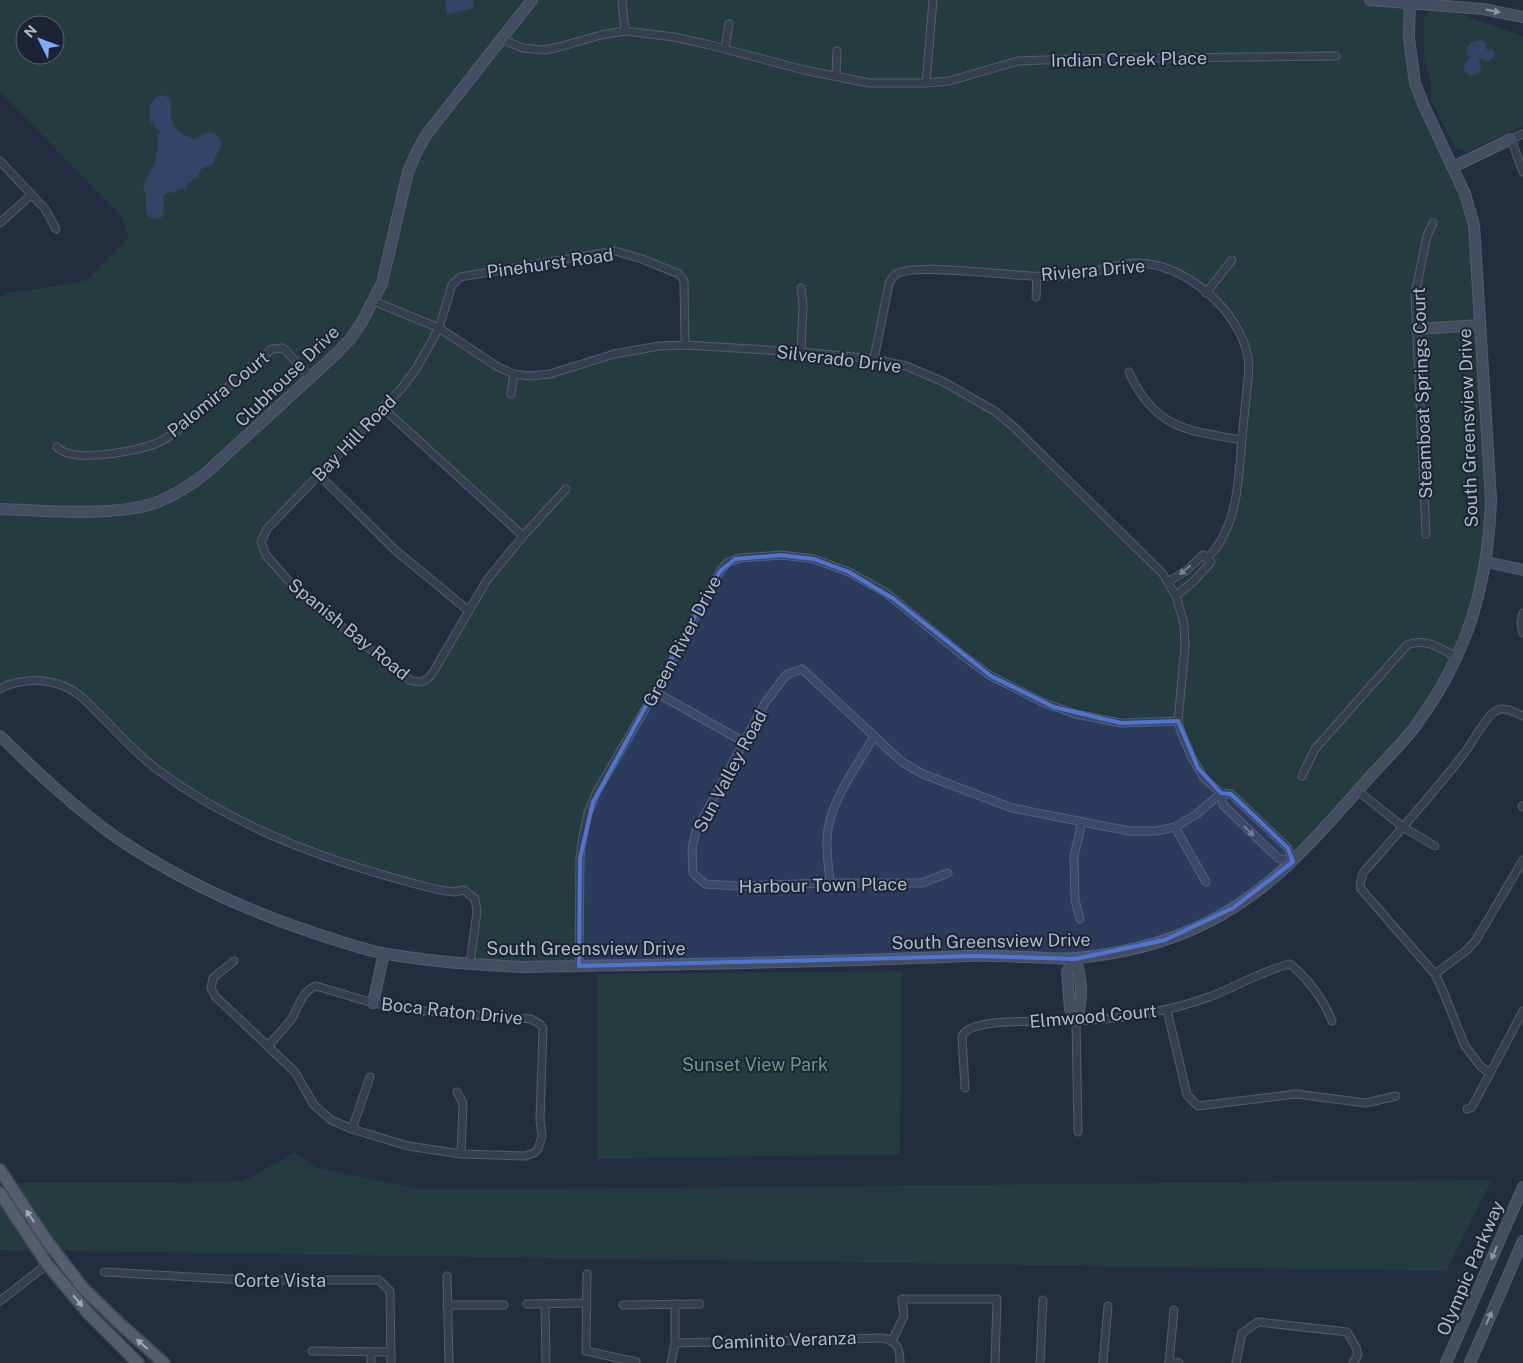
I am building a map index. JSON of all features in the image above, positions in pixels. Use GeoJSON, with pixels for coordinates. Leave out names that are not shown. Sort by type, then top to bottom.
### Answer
{"type":"FeatureCollection","features":[{"type":"Feature","properties":{"kind":"main road"},"geometry":{"type":"LineString","coordinates":[[0,1170],[58,1256],[83,1288],[119,1324],[164,1363]]}},
{"type":"Feature","properties":{"kind":"main road"},"geometry":{"type":"LineString","coordinates":[[0,1194],[47,1264],[88,1313],[138,1363]]}},
{"type":"Feature","properties":{"kind":"street","name":"Clubhouse Drive"},"geometry":{"type":"LineString","coordinates":[[0,509],[97,511],[128,509],[159,501],[187,487],[206,473],[311,378],[351,338],[363,320],[382,283],[408,172],[417,151],[427,134],[531,0]]}},
{"type":"Feature","properties":{"kind":"street"},"geometry":{"type":"LineString","coordinates":[[622,0],[626,31]]}},
{"type":"Feature","properties":{"kind":"street"},"geometry":{"type":"LineString","coordinates":[[926,83],[933,0]]}},
{"type":"Feature","properties":{"kind":"street"},"geometry":{"type":"LineString","coordinates":[[1370,0],[1410,1],[1483,9],[1523,17]]}},
{"type":"Feature","properties":{"kind":"street","name":"South Greensview Drive"},"geometry":{"type":"LineString","coordinates":[[0,736],[22,758],[97,822],[121,840],[186,880],[268,918],[358,948],[384,954],[470,964],[525,967],[976,956],[1075,959],[1147,945],[1200,926],[1249,898],[1293,862],[1413,729],[1431,704],[1457,657],[1477,605],[1490,532],[1491,499],[1474,225],[1465,194],[1415,83],[1409,38],[1410,1]]}},
{"type":"Feature","properties":{"kind":"street"},"geometry":{"type":"LineString","coordinates":[[725,48],[729,24]]}},
{"type":"Feature","properties":{"kind":"street","name":"Indian Creek Place"},"geometry":{"type":"LineString","coordinates":[[501,40],[523,48],[544,50],[559,48],[601,35],[626,31],[674,37],[725,48],[804,70],[869,83],[949,81],[1018,61],[1336,56]]}},
{"type":"Feature","properties":{"kind":"street"},"geometry":{"type":"LineString","coordinates":[[836,76],[837,51]]}},
{"type":"Feature","properties":{"kind":"street"},"geometry":{"type":"LineString","coordinates":[[1453,168],[1523,134]]}},
{"type":"Feature","properties":{"kind":"street"},"geometry":{"type":"LineString","coordinates":[[1511,139],[1523,172]]}},
{"type":"Feature","properties":{"kind":"street"},"geometry":{"type":"LineString","coordinates":[[0,161],[45,209],[56,229]]}},
{"type":"Feature","properties":{"kind":"street"},"geometry":{"type":"LineString","coordinates":[[0,223],[31,195]]}},
{"type":"Feature","properties":{"kind":"street","name":"Steamboat Springs Court"},"geometry":{"type":"LineString","coordinates":[[1426,534],[1415,294],[1427,236],[1432,224]]}},
{"type":"Feature","properties":{"kind":"street","name":"Pinehurst Road"},"geometry":{"type":"LineString","coordinates":[[439,328],[452,285],[460,277],[615,251],[679,274],[684,281],[685,345]]}},
{"type":"Feature","properties":{"kind":"street"},"geometry":{"type":"LineString","coordinates":[[1206,293],[1232,260]]}},
{"type":"Feature","properties":{"kind":"street","name":"Riviera Drive"},"geometry":{"type":"LineString","coordinates":[[874,360],[889,284],[895,275],[904,270],[1074,276],[1133,263],[1164,267],[1180,274],[1222,307],[1237,325],[1249,359],[1235,503],[1231,519],[1223,536],[1207,558]]}},
{"type":"Feature","properties":{"kind":"street"},"geometry":{"type":"LineString","coordinates":[[1036,297],[1037,276]]}},
{"type":"Feature","properties":{"kind":"street"},"geometry":{"type":"LineString","coordinates":[[801,288],[801,352]]}},
{"type":"Feature","properties":{"kind":"street","name":"Silverado Drive"},"geometry":{"type":"LineString","coordinates":[[373,301],[439,328],[498,367],[514,374],[529,376],[550,374],[614,354],[659,346],[685,345],[801,352],[874,360],[906,366],[966,394],[996,412],[1014,427],[1163,574],[1176,596],[1185,635],[1178,721],[1184,741],[1204,778],[1221,793],[1231,794],[1288,848],[1293,862]]}},
{"type":"Feature","properties":{"kind":"street"},"geometry":{"type":"LineString","coordinates":[[1417,329],[1480,325]]}},
{"type":"Feature","properties":{"kind":"street","name":"Bay Hill Road"},"geometry":{"type":"LineString","coordinates":[[262,542],[267,529],[399,391],[416,369],[439,328]]}},
{"type":"Feature","properties":{"kind":"street","name":"Palomira Court"},"geometry":{"type":"LineString","coordinates":[[57,447],[61,452],[68,454],[91,455],[124,452],[158,443],[174,433],[272,350],[283,348],[311,378]]}},
{"type":"Feature","properties":{"kind":"street"},"geometry":{"type":"LineString","coordinates":[[1129,372],[1141,395],[1167,420],[1195,432],[1242,440]]}},
{"type":"Feature","properties":{"kind":"street"},"geometry":{"type":"LineString","coordinates":[[511,394],[514,374]]}},
{"type":"Feature","properties":{"kind":"street"},"geometry":{"type":"LineString","coordinates":[[383,408],[523,536]]}},
{"type":"Feature","properties":{"kind":"street"},"geometry":{"type":"LineString","coordinates":[[318,474],[395,550],[469,611]]}},
{"type":"Feature","properties":{"kind":"street","name":"Spanish Bay Road"},"geometry":{"type":"LineString","coordinates":[[262,542],[266,555],[299,593],[410,680],[419,683],[425,682],[432,674],[487,580],[523,536],[566,489]]}},
{"type":"Feature","properties":{"kind":"street","name":"Green River Drive"},"geometry":{"type":"LineString","coordinates":[[579,966],[580,858],[584,828],[597,791],[655,692],[723,567],[731,560],[781,555],[814,559],[849,572],[871,584],[894,599],[991,676],[1042,702],[1076,714],[1121,723],[1178,721]]}},
{"type":"Feature","properties":{"kind":"street"},"geometry":{"type":"LineString","coordinates":[[1168,582],[1186,571],[1203,555],[1211,562],[1195,580],[1176,596]]}},
{"type":"Feature","properties":{"kind":"street"},"geometry":{"type":"LineString","coordinates":[[1486,562],[1523,570]]}},
{"type":"Feature","properties":{"kind":"street"},"geometry":{"type":"LineString","coordinates":[[1523,613],[1521,624],[1523,632]]}},
{"type":"Feature","properties":{"kind":"street"},"geometry":{"type":"LineString","coordinates":[[1302,776],[1315,749],[1407,645],[1417,641],[1427,643],[1457,657]]}},
{"type":"Feature","properties":{"kind":"street","name":"Sun Valley Road"},"geometry":{"type":"LineString","coordinates":[[697,878],[692,873],[692,848],[696,830],[765,703],[786,675],[802,669],[874,736]]}},
{"type":"Feature","properties":{"kind":"street"},"geometry":{"type":"LineString","coordinates":[[0,689],[14,683],[30,680],[51,682],[67,687],[80,695],[157,769],[201,799],[233,817],[333,860],[439,890],[454,892],[464,890],[475,899],[477,911],[470,964]]}},
{"type":"Feature","properties":{"kind":"street"},"geometry":{"type":"LineString","coordinates":[[655,692],[744,742]]}},
{"type":"Feature","properties":{"kind":"street"},"geometry":{"type":"LineString","coordinates":[[1490,1073],[1482,1067],[1465,1046],[1435,974],[1361,889],[1360,884],[1363,873],[1464,754],[1493,712],[1505,709],[1523,716]]}},
{"type":"Feature","properties":{"kind":"street"},"geometry":{"type":"LineString","coordinates":[[830,883],[827,838],[833,813],[841,793],[874,736],[902,762],[924,774],[1012,808],[1129,831],[1156,831],[1175,827],[1197,814],[1221,793]]}},
{"type":"Feature","properties":{"kind":"street"},"geometry":{"type":"LineString","coordinates":[[1358,791],[1403,828],[1435,846]]}},
{"type":"Feature","properties":{"kind":"street","name":"Silverado Drive"},"geometry":{"type":"LineString","coordinates":[[1221,793],[1223,805],[1278,858],[1293,862]]}},
{"type":"Feature","properties":{"kind":"street"},"geometry":{"type":"LineString","coordinates":[[1080,919],[1075,900],[1074,856],[1082,822]]}},
{"type":"Feature","properties":{"kind":"street"},"geometry":{"type":"LineString","coordinates":[[1175,827],[1194,864],[1206,882]]}},
{"type":"Feature","properties":{"kind":"street"},"geometry":{"type":"LineString","coordinates":[[1435,974],[1467,950],[1476,940],[1523,860]]}},
{"type":"Feature","properties":{"kind":"street","name":"Harbour Town Place"},"geometry":{"type":"LineString","coordinates":[[697,878],[705,884],[722,886],[922,883],[948,873]]}},
{"type":"Feature","properties":{"kind":"street"},"geometry":{"type":"LineString","coordinates":[[373,1003],[384,954]]}},
{"type":"Feature","properties":{"kind":"street"},"geometry":{"type":"LineString","coordinates":[[1075,959],[1067,972],[1070,1009],[1076,1022],[1078,1132]]}},
{"type":"Feature","properties":{"kind":"street"},"geometry":{"type":"LineString","coordinates":[[234,962],[213,978],[211,988],[215,996],[294,1072],[314,1105],[331,1120],[352,1129],[408,1146],[461,1154],[463,1104],[457,1092]]}},
{"type":"Feature","properties":{"kind":"street","name":"Elmwood Court"},"geometry":{"type":"LineString","coordinates":[[965,1088],[962,1037],[966,1029],[981,1024],[1048,1021],[1076,1022],[1167,1010],[1210,996],[1266,971],[1290,964],[1321,998],[1332,1021]]}},
{"type":"Feature","properties":{"kind":"street","name":"Boca Raton Drive"},"geometry":{"type":"LineString","coordinates":[[268,1046],[292,1017],[306,993],[312,988],[321,988],[373,1003],[424,1012],[531,1019],[540,1024],[543,1034],[540,1120],[542,1136],[538,1149],[534,1153],[525,1156],[461,1154]]}},
{"type":"Feature","properties":{"kind":"street"},"geometry":{"type":"LineString","coordinates":[[1167,1010],[1187,1095],[1198,1106],[1296,1094],[1366,1102],[1396,1096]]}},
{"type":"Feature","properties":{"kind":"street"},"geometry":{"type":"LineString","coordinates":[[1467,1110],[1472,1107],[1523,1011]]}},
{"type":"Feature","properties":{"kind":"street"},"geometry":{"type":"LineString","coordinates":[[352,1129],[370,1077]]}},
{"type":"Feature","properties":{"kind":"street","name":"Olympic Parkway"},"geometry":{"type":"LineString","coordinates":[[1446,1363],[1523,1186]]}},
{"type":"Feature","properties":{"kind":"street"},"geometry":{"type":"LineString","coordinates":[[1470,1363],[1523,1241]]}},
{"type":"Feature","properties":{"kind":"street"},"geometry":{"type":"LineString","coordinates":[[0,1301],[58,1256]]}},
{"type":"Feature","properties":{"kind":"street","name":"Corte Vista"},"geometry":{"type":"LineString","coordinates":[[104,1272],[245,1280],[379,1280],[390,1291],[391,1363]]}},
{"type":"Feature","properties":{"kind":"street"},"geometry":{"type":"LineString","coordinates":[[587,1274],[586,1351],[636,1362]]}},
{"type":"Feature","properties":{"kind":"street"},"geometry":{"type":"LineString","coordinates":[[447,1276],[449,1363]]}},
{"type":"Feature","properties":{"kind":"street"},"geometry":{"type":"LineString","coordinates":[[900,1363],[898,1347],[892,1341],[904,1316],[902,1299],[996,1299],[995,1363]]}},
{"type":"Feature","properties":{"kind":"street"},"geometry":{"type":"LineString","coordinates":[[1040,1363],[1043,1300]]}},
{"type":"Feature","properties":{"kind":"street"},"geometry":{"type":"LineString","coordinates":[[527,1304],[587,1303]]}},
{"type":"Feature","properties":{"kind":"street"},"geometry":{"type":"LineString","coordinates":[[447,1305],[504,1304]]}},
{"type":"Feature","properties":{"kind":"street"},"geometry":{"type":"LineString","coordinates":[[546,1304],[546,1363]]}},
{"type":"Feature","properties":{"kind":"street"},"geometry":{"type":"LineString","coordinates":[[671,1363],[675,1343],[675,1304]]}},
{"type":"Feature","properties":{"kind":"street"},"geometry":{"type":"LineString","coordinates":[[623,1305],[700,1304]]}},
{"type":"Feature","properties":{"kind":"street"},"geometry":{"type":"LineString","coordinates":[[1103,1363],[1108,1306]]}},
{"type":"Feature","properties":{"kind":"street"},"geometry":{"type":"LineString","coordinates":[[1174,1310],[1169,1362],[1179,1363]]}},
{"type":"Feature","properties":{"kind":"street"},"geometry":{"type":"LineString","coordinates":[[1236,1363],[1242,1333],[1258,1322],[1347,1332],[1356,1347],[1358,1355],[1353,1363]]}},
{"type":"Feature","properties":{"kind":"street","name":"Caminito Veranza"},"geometry":{"type":"LineString","coordinates":[[675,1343],[852,1338],[884,1338],[892,1341]]}},
{"type":"Feature","properties":{"kind":"street"},"geometry":{"type":"LineString","coordinates":[[312,1351],[392,1352]]}},
{"type":"Feature","properties":{"kind":"street"},"geometry":{"type":"LineString","coordinates":[[371,1352],[371,1363]]}},
{"type":"Feature","properties":{"kind":"highlighted area"},"geometry":{"type":"Polygon","coordinates":[[[781,555],[814,559],[849,572],[894,599],[991,676],[1054,707],[1121,723],[1178,721],[1198,768],[1221,793],[1231,794],[1288,848],[1293,862],[1233,908],[1165,940],[1075,959],[976,956],[579,966],[580,858],[593,802],[720,571],[735,559],[781,555]]]}},
{"type":"Feature","properties":{"kind":"green space"},"geometry":{"type":"Polygon","coordinates":[[[0,0],[1406,0],[1412,63],[1472,219],[1490,483],[1477,605],[1435,698],[1296,860],[1205,771],[1190,747],[1182,719],[1139,718],[1097,713],[1057,702],[1017,685],[991,670],[891,592],[865,575],[838,563],[796,555],[762,555],[745,558],[727,565],[603,785],[588,826],[582,869],[582,963],[474,962],[478,908],[465,891],[404,877],[345,858],[305,844],[238,815],[162,768],[133,743],[92,700],[66,683],[57,680],[41,679],[0,689],[0,297],[8,292],[32,290],[87,280],[129,237],[122,217],[0,92],[0,0]],[[617,251],[461,280],[457,285],[439,327],[496,366],[531,376],[617,353],[685,345],[682,278],[617,251]],[[1147,261],[1073,274],[910,271],[897,278],[894,283],[877,359],[944,379],[985,401],[1005,415],[1160,566],[1174,586],[1206,561],[1225,534],[1236,486],[1253,368],[1248,340],[1243,327],[1233,312],[1222,307],[1193,278],[1183,271],[1160,262],[1147,261]],[[386,408],[270,529],[265,542],[273,558],[287,577],[329,616],[413,678],[422,680],[437,673],[489,584],[526,536],[386,408]]]}},
{"type":"Feature","properties":{"kind":"green space"},"geometry":{"type":"Polygon","coordinates":[[[1433,10],[1458,13],[1523,36],[1523,126],[1466,152],[1455,148],[1431,99],[1431,83],[1424,56],[1424,17],[1433,10]]]}},
{"type":"Feature","properties":{"kind":"green space","name":"Sunset View Park"},"geometry":{"type":"Polygon","coordinates":[[[902,971],[900,1154],[597,1159],[597,974],[902,971]]]}},
{"type":"Feature","properties":{"kind":"green space"},"geometry":{"type":"Polygon","coordinates":[[[295,1152],[317,1168],[425,1190],[1492,1180],[1446,1271],[0,1250],[0,1179],[21,1183],[242,1182],[295,1152]]]}},
{"type":"Feature","properties":{"kind":"water"},"geometry":{"type":"Polygon","coordinates":[[[445,0],[473,0],[474,8],[447,14],[445,0]]]}},
{"type":"Feature","properties":{"kind":"water"},"geometry":{"type":"Polygon","coordinates":[[[1480,40],[1485,43],[1486,49],[1490,50],[1491,48],[1494,51],[1494,58],[1487,61],[1479,59],[1481,69],[1479,73],[1470,76],[1464,70],[1465,63],[1471,57],[1466,54],[1468,46],[1472,42],[1480,40]]]}},
{"type":"Feature","properties":{"kind":"water"},"geometry":{"type":"Polygon","coordinates":[[[164,95],[171,100],[171,119],[181,134],[194,139],[211,132],[220,139],[221,143],[213,164],[201,169],[198,176],[188,183],[187,188],[164,195],[162,217],[155,219],[146,213],[143,184],[155,163],[157,137],[160,132],[150,121],[149,106],[156,97],[164,95]]]}}]}
